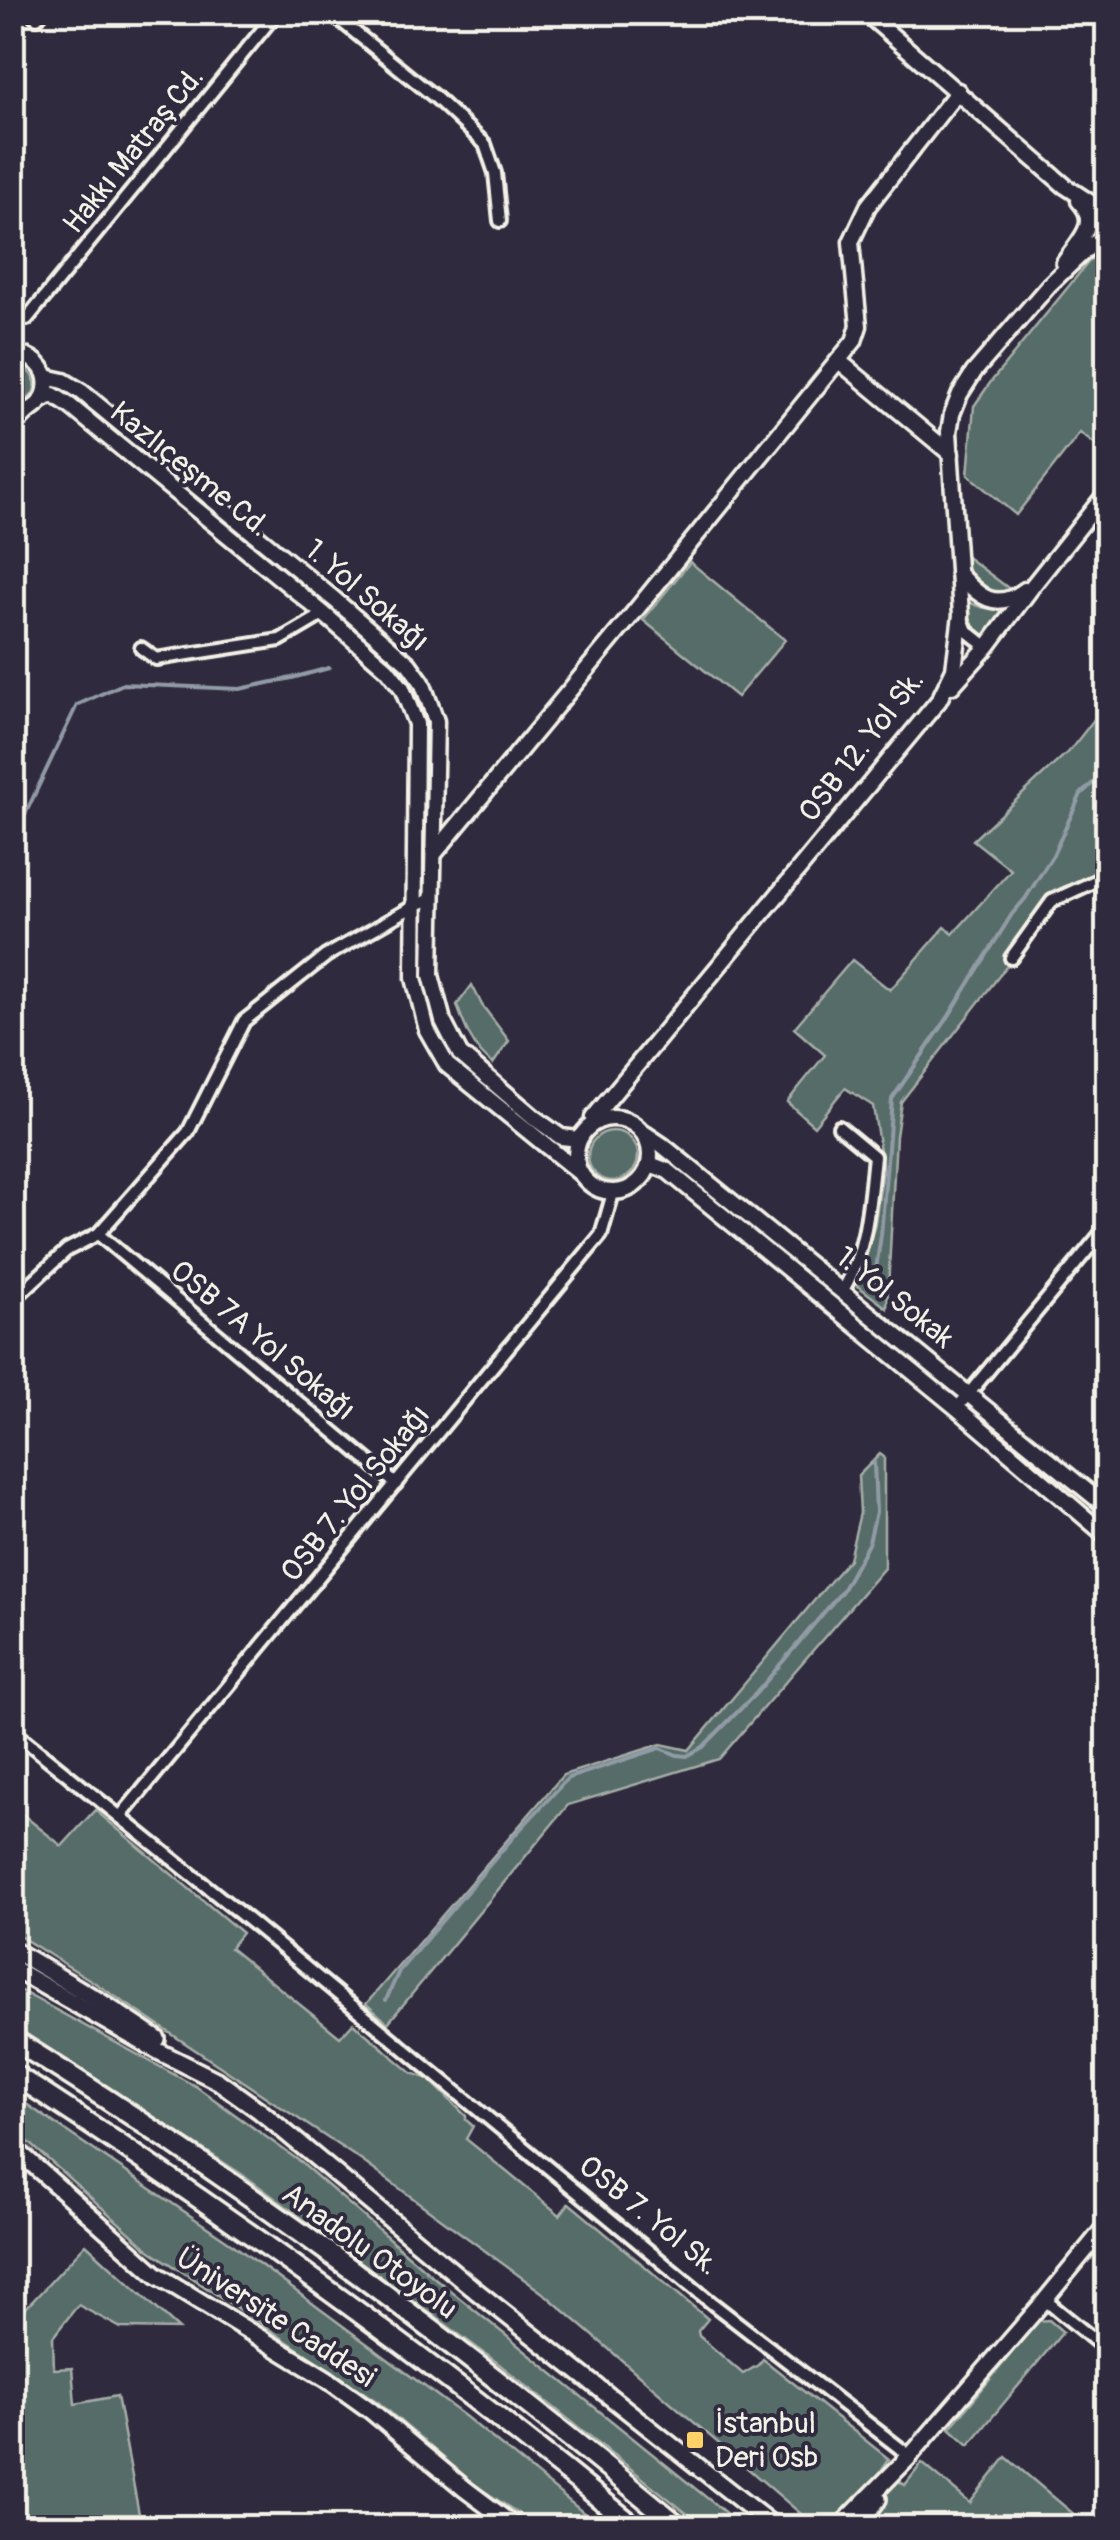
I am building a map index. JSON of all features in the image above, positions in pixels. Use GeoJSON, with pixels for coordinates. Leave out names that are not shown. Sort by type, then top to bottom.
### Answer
{"type":"FeatureCollection","features":[{"type":"Feature","properties":{"kind":"highway","name":"Anadolu Otoyolu"},"geometry":{"type":"LineString","coordinates":[[12,2039],[147,2126],[379,2290],[681,2528]]}},
{"type":"Feature","properties":{"kind":"highway","name":"Anadolu Otoyolu"},"geometry":{"type":"LineString","coordinates":[[12,2073],[189,2190],[363,2315],[636,2528]]}},
{"type":"Feature","properties":{"kind":"main road"},"geometry":{"type":"LineString","coordinates":[[12,1949],[101,2002],[260,2111],[476,2290],[776,2526]]}},
{"type":"Feature","properties":{"kind":"main road"},"geometry":{"type":"LineString","coordinates":[[12,1968],[218,2081]]}},
{"type":"Feature","properties":{"kind":"main road","name":"Üniversite Caddesi"},"geometry":{"type":"LineString","coordinates":[[12,2146],[157,2275],[327,2379],[516,2528]]}},
{"type":"Feature","properties":{"kind":"main road"},"geometry":{"type":"LineString","coordinates":[[839,2528],[910,2456]]}},
{"type":"Feature","properties":{"kind":"main road"},"geometry":{"type":"LineString","coordinates":[[857,2528],[910,2456]]}},
{"type":"Feature","properties":{"kind":"street","name":"Hakkı Matraş Cd."},"geometry":{"type":"LineString","coordinates":[[27,319],[278,12]]}},
{"type":"Feature","properties":{"kind":"street"},"geometry":{"type":"LineString","coordinates":[[330,12],[436,98],[484,144],[495,173],[500,221]]}},
{"type":"Feature","properties":{"kind":"street"},"geometry":{"type":"LineString","coordinates":[[862,12],[1065,186],[1088,210],[1087,228]]}},
{"type":"Feature","properties":{"kind":"street"},"geometry":{"type":"LineString","coordinates":[[414,866],[433,856],[854,341],[859,326],[851,242],[868,206],[958,92]]}},
{"type":"Feature","properties":{"kind":"street"},"geometry":{"type":"LineString","coordinates":[[1048,285],[1106,207],[1088,202],[1065,186]]}},
{"type":"Feature","properties":{"kind":"street"},"geometry":{"type":"LineString","coordinates":[[1048,285],[1091,245],[1108,240]]}},
{"type":"Feature","properties":{"kind":"street","name":"OSB 12. Yol Sk."},"geometry":{"type":"LineString","coordinates":[[594,1122],[593,1118],[939,700],[954,669],[961,615],[952,414],[960,394],[992,351],[1048,285]]}},
{"type":"Feature","properties":{"kind":"street","name":"1. Yol Sokağı"},"geometry":{"type":"LineString","coordinates":[[12,354],[26,355],[35,360],[46,376],[82,392],[335,600],[409,664],[422,682],[436,721],[431,975],[444,1021],[460,1054],[561,1138],[579,1140]]}},
{"type":"Feature","properties":{"kind":"street"},"geometry":{"type":"LineString","coordinates":[[839,361],[951,454]]}},
{"type":"Feature","properties":{"kind":"street"},"geometry":{"type":"LineString","coordinates":[[12,430],[36,405],[46,388],[46,376]]}},
{"type":"Feature","properties":{"kind":"street","name":"Kazlıçeşme Cd."},"geometry":{"type":"LineString","coordinates":[[36,405],[53,395],[70,406],[324,614],[387,669],[402,688],[416,724],[414,906]]}},
{"type":"Feature","properties":{"kind":"street"},"geometry":{"type":"LineString","coordinates":[[12,414],[36,405]]}},
{"type":"Feature","properties":{"kind":"street"},"geometry":{"type":"LineString","coordinates":[[939,700],[987,648],[1108,491]]}},
{"type":"Feature","properties":{"kind":"street"},"geometry":{"type":"LineString","coordinates":[[958,573],[972,590],[994,602],[1014,598],[1034,584]]}},
{"type":"Feature","properties":{"kind":"street"},"geometry":{"type":"LineString","coordinates":[[142,648],[156,659],[280,640],[324,614]]}},
{"type":"Feature","properties":{"kind":"street"},"geometry":{"type":"LineString","coordinates":[[961,615],[967,631],[987,648]]}},
{"type":"Feature","properties":{"kind":"street"},"geometry":{"type":"LineString","coordinates":[[1011,958],[1052,902],[1108,876]]}},
{"type":"Feature","properties":{"kind":"street"},"geometry":{"type":"LineString","coordinates":[[12,1302],[67,1250],[98,1234],[188,1132],[244,1021],[326,956],[431,898]]}},
{"type":"Feature","properties":{"kind":"street"},"geometry":{"type":"LineString","coordinates":[[414,906],[414,978],[427,1030],[447,1065],[581,1174]]}},
{"type":"Feature","properties":{"kind":"street"},"geometry":{"type":"LineString","coordinates":[[620,1086],[620,1118]]}},
{"type":"Feature","properties":{"kind":"street"},"geometry":{"type":"LineString","coordinates":[[620,1118],[644,1133],[651,1153],[650,1164],[636,1185],[613,1192],[600,1190],[581,1174],[576,1151],[585,1130],[594,1122],[620,1118]]}},
{"type":"Feature","properties":{"kind":"street"},"geometry":{"type":"LineString","coordinates":[[839,1127],[874,1156],[867,1225],[842,1290]]}},
{"type":"Feature","properties":{"kind":"street","name":"1. Yol Sokak"},"geometry":{"type":"LineString","coordinates":[[644,1133],[1108,1508]]}},
{"type":"Feature","properties":{"kind":"street"},"geometry":{"type":"LineString","coordinates":[[650,1164],[668,1171],[1108,1537]]}},
{"type":"Feature","properties":{"kind":"street","name":"OSB 7. Yol Sokağı"},"geometry":{"type":"LineString","coordinates":[[120,1817],[601,1236],[613,1192]]}},
{"type":"Feature","properties":{"kind":"street"},"geometry":{"type":"LineString","coordinates":[[957,1408],[1108,1225]]}},
{"type":"Feature","properties":{"kind":"street","name":"OSB 7A Yol Sokağı"},"geometry":{"type":"LineString","coordinates":[[98,1234],[396,1484]]}},
{"type":"Feature","properties":{"kind":"street","name":"OSB 7. Yol Sk."},"geometry":{"type":"LineString","coordinates":[[12,1730],[713,2304],[910,2456]]}},
{"type":"Feature","properties":{"kind":"street"},"geometry":{"type":"LineString","coordinates":[[910,2456],[1108,2223]]}},
{"type":"Feature","properties":{"kind":"street"},"geometry":{"type":"LineString","coordinates":[[1045,2300],[1108,2351]]}},
{"type":"Feature","properties":{"kind":"green space"},"geometry":{"type":"Polygon","coordinates":[[[1107,246],[1107,454],[1080,433],[1016,515],[968,475],[974,406],[1099,249],[1107,246]]]}},
{"type":"Feature","properties":{"kind":"green space"},"geometry":{"type":"Polygon","coordinates":[[[13,365],[30,372],[35,385],[29,398],[13,404],[13,365]]]}},
{"type":"Feature","properties":{"kind":"green space"},"geometry":{"type":"Polygon","coordinates":[[[964,555],[1011,590],[1001,595],[988,594],[966,574],[964,555]]]}},
{"type":"Feature","properties":{"kind":"green space"},"geometry":{"type":"Polygon","coordinates":[[[690,562],[785,640],[737,697],[643,620],[690,562]]]}},
{"type":"Feature","properties":{"kind":"green space"},"geometry":{"type":"Polygon","coordinates":[[[965,600],[988,608],[1011,607],[985,639],[971,631],[965,600]]]}},
{"type":"Feature","properties":{"kind":"green space"},"geometry":{"type":"Polygon","coordinates":[[[1107,703],[1107,877],[1059,899],[901,1102],[887,1308],[854,1283],[874,1228],[883,1170],[873,1106],[845,1088],[814,1126],[787,1102],[825,1055],[794,1028],[852,960],[890,990],[945,927],[953,934],[1011,870],[973,840],[1071,749],[1107,703]]]}},
{"type":"Feature","properties":{"kind":"green space"},"geometry":{"type":"Polygon","coordinates":[[[472,985],[509,1041],[493,1064],[475,1045],[457,1005],[472,985]]]}},
{"type":"Feature","properties":{"kind":"green space"},"geometry":{"type":"Polygon","coordinates":[[[613,1131],[631,1138],[638,1156],[631,1174],[613,1181],[595,1174],[588,1156],[595,1138],[613,1131]]]}},
{"type":"Feature","properties":{"kind":"green space"},"geometry":{"type":"Polygon","coordinates":[[[880,1454],[884,1457],[884,1568],[719,1759],[568,1805],[388,2023],[366,2004],[563,1775],[661,1744],[689,1750],[849,1559],[860,1513],[858,1476],[880,1454]]]}},
{"type":"Feature","properties":{"kind":"green space"},"geometry":{"type":"Polygon","coordinates":[[[12,1806],[62,1846],[95,1810],[242,1933],[230,1948],[340,2037],[353,2023],[412,2073],[429,2079],[473,2126],[466,2139],[560,2215],[569,2203],[708,2319],[698,2331],[699,2336],[743,2374],[763,2359],[889,2459],[882,2469],[905,2485],[922,2463],[970,2503],[1006,2457],[1089,2527],[816,2527],[547,2296],[362,2161],[13,1932],[12,1806]]]}},
{"type":"Feature","properties":{"kind":"green space"},"geometry":{"type":"Polygon","coordinates":[[[12,1986],[197,2087],[298,2160],[436,2279],[743,2527],[704,2527],[499,2364],[249,2179],[13,2025],[12,1986]]]}},
{"type":"Feature","properties":{"kind":"green space"},"geometry":{"type":"Polygon","coordinates":[[[13,2095],[235,2246],[466,2417],[601,2527],[539,2527],[475,2485],[378,2402],[148,2249],[13,2128],[13,2095]]]}},
{"type":"Feature","properties":{"kind":"green space"},"geometry":{"type":"Polygon","coordinates":[[[86,2244],[179,2329],[121,2328],[78,2305],[53,2337],[54,2369],[72,2368],[75,2404],[117,2396],[139,2514],[145,2527],[13,2527],[13,2322],[86,2244]]]}},
{"type":"Feature","properties":{"kind":"green space"},"geometry":{"type":"Polygon","coordinates":[[[1049,2320],[1063,2332],[969,2445],[950,2428],[1038,2321],[1049,2320]]]}},
{"type":"Feature","properties":{"kind":"waterway"},"geometry":{"type":"LineString","coordinates":[[12,831],[22,821],[77,705],[123,684],[240,689],[329,668]]}},
{"type":"Feature","properties":{"kind":"waterway"},"geometry":{"type":"LineString","coordinates":[[876,1284],[892,1099],[1053,855],[1081,794],[1108,769]]}},
{"type":"Feature","properties":{"kind":"waterway"},"geometry":{"type":"LineString","coordinates":[[386,2000],[399,1971],[568,1778],[660,1748],[687,1756],[703,1747],[758,1691],[842,1591],[869,1542],[876,1512],[874,1462]]}},
{"type":"Feature","properties":{"kind":"place","name":"İstanbul Deri Osb"},"geometry":{"type":"Point","coordinates":[695,2440]}}]}
